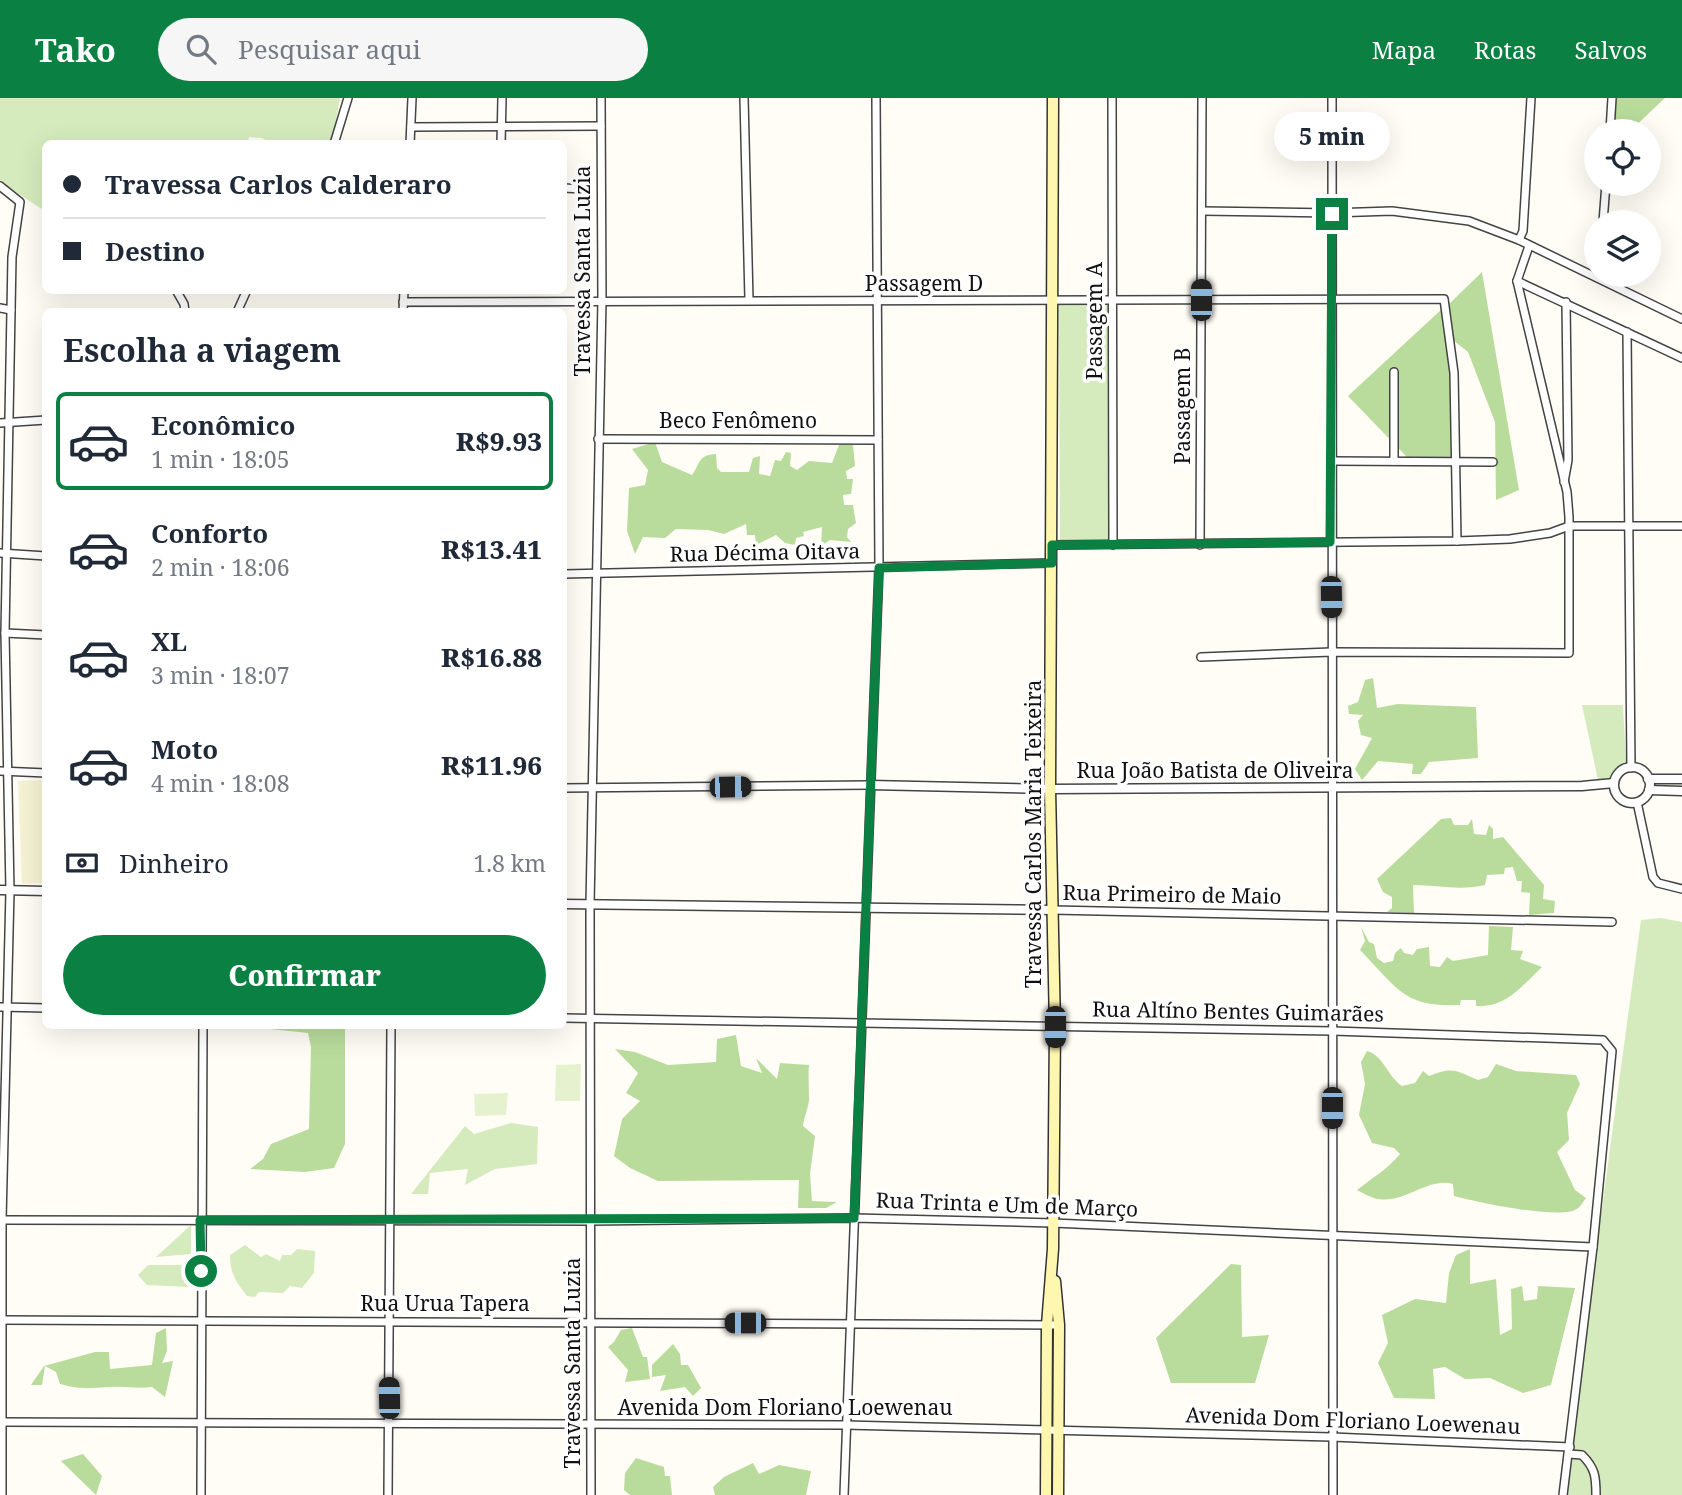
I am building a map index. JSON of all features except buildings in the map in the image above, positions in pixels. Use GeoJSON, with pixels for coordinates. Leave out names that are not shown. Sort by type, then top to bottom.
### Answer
{"type":"FeatureCollection","features":[{"type":"Feature","properties":{"kind":"main road","name":"Travessa Carlos Maria Teixeira"},"geometry":{"type":"LineString","coordinates":[[1053,98],[1050,789],[1055,1027],[1053,1249],[1059,1325],[1058,1495]]}},
{"type":"Feature","properties":{"kind":"main road","name":"Travessa Carlos Maria Teixeira"},"geometry":{"type":"LineString","coordinates":[[1046,1495],[1047,1325],[1053,1249]]}},
{"type":"Feature","properties":{"kind":"street"},"geometry":{"type":"LineString","coordinates":[[335,140],[348,98]]}},
{"type":"Feature","properties":{"kind":"street"},"geometry":{"type":"LineString","coordinates":[[410,140],[412,98]]}},
{"type":"Feature","properties":{"kind":"street"},"geometry":{"type":"LineString","coordinates":[[501,140],[502,98]]}},
{"type":"Feature","properties":{"kind":"street","name":"Travessa Santa Luzia"},"geometry":{"type":"LineString","coordinates":[[591,1495],[590,905],[602,300],[601,98]]}},
{"type":"Feature","properties":{"kind":"street"},"geometry":{"type":"LineString","coordinates":[[744,98],[749,299]]}},
{"type":"Feature","properties":{"kind":"street"},"geometry":{"type":"LineString","coordinates":[[844,1495],[864,908],[879,568],[876,98]]}},
{"type":"Feature","properties":{"kind":"street","name":"Passagem A"},"geometry":{"type":"LineString","coordinates":[[1112,98],[1113,545]]}},
{"type":"Feature","properties":{"kind":"street","name":"Passagem B"},"geometry":{"type":"LineString","coordinates":[[1200,545],[1202,98]]}},
{"type":"Feature","properties":{"kind":"street"},"geometry":{"type":"LineString","coordinates":[[1332,98],[1330,542],[1333,1495]]}},
{"type":"Feature","properties":{"kind":"street"},"geometry":{"type":"LineString","coordinates":[[1519,240],[1523,231],[1531,98]]}},
{"type":"Feature","properties":{"kind":"street"},"geometry":{"type":"LineString","coordinates":[[1611,119],[1612,98]]}},
{"type":"Feature","properties":{"kind":"street"},"geometry":{"type":"LineString","coordinates":[[411,127],[601,126]]}},
{"type":"Feature","properties":{"kind":"street"},"geometry":{"type":"LineString","coordinates":[[0,186],[20,202],[12,257],[11,423],[3,554],[3,771],[10,891],[4,1007],[1,1220],[2,1495]]}},
{"type":"Feature","properties":{"kind":"street"},"geometry":{"type":"LineString","coordinates":[[567,188],[583,189]]}},
{"type":"Feature","properties":{"kind":"street"},"geometry":{"type":"LineString","coordinates":[[1202,211],[1332,214],[1392,211],[1469,221],[1519,240],[1584,271]]}},
{"type":"Feature","properties":{"kind":"street"},"geometry":{"type":"LineString","coordinates":[[1202,657],[1332,652],[1569,653],[1569,526],[1563,482],[1517,281],[1529,246]]}},
{"type":"Feature","properties":{"kind":"street"},"geometry":{"type":"LineString","coordinates":[[1517,281],[1682,358]]}},
{"type":"Feature","properties":{"kind":"street"},"geometry":{"type":"LineString","coordinates":[[1618,287],[1682,319]]}},
{"type":"Feature","properties":{"kind":"street"},"geometry":{"type":"LineString","coordinates":[[403,308],[404,294]]}},
{"type":"Feature","properties":{"kind":"street","name":"Passagem D"},"geometry":{"type":"LineString","coordinates":[[403,302],[1444,299],[1454,373],[1454,461]]}},
{"type":"Feature","properties":{"kind":"street"},"geometry":{"type":"LineString","coordinates":[[1563,482],[1568,460],[1566,302]]}},
{"type":"Feature","properties":{"kind":"street"},"geometry":{"type":"LineString","coordinates":[[0,308],[11,310]]}},
{"type":"Feature","properties":{"kind":"street"},"geometry":{"type":"LineString","coordinates":[[1627,332],[1631,768]]}},
{"type":"Feature","properties":{"kind":"street"},"geometry":{"type":"LineString","coordinates":[[1394,372],[1394,461]]}},
{"type":"Feature","properties":{"kind":"street"},"geometry":{"type":"LineString","coordinates":[[0,423],[42,420]]}},
{"type":"Feature","properties":{"kind":"street","name":"Beco Fenômeno"},"geometry":{"type":"LineString","coordinates":[[598,439],[878,440]]}},
{"type":"Feature","properties":{"kind":"street"},"geometry":{"type":"LineString","coordinates":[[1332,461],[1493,462]]}},
{"type":"Feature","properties":{"kind":"street"},"geometry":{"type":"LineString","coordinates":[[1454,461],[1457,541]]}},
{"type":"Feature","properties":{"kind":"street"},"geometry":{"type":"LineString","coordinates":[[1052,545],[1457,541],[1510,539],[1549,533],[1569,526],[1682,526]]}},
{"type":"Feature","properties":{"kind":"street"},"geometry":{"type":"LineString","coordinates":[[3,554],[42,556]]}},
{"type":"Feature","properties":{"kind":"street","name":"Rua Décima Oitava"},"geometry":{"type":"LineString","coordinates":[[567,574],[1052,563]]}},
{"type":"Feature","properties":{"kind":"street"},"geometry":{"type":"LineString","coordinates":[[5,633],[42,635]]}},
{"type":"Feature","properties":{"kind":"street"},"geometry":{"type":"LineString","coordinates":[[1631,768],[1641,771],[1648,779],[1648,790],[1637,802],[1620,799],[1614,783],[1620,772],[1631,768]]}},
{"type":"Feature","properties":{"kind":"street"},"geometry":{"type":"LineString","coordinates":[[3,771],[42,772]]}},
{"type":"Feature","properties":{"kind":"street"},"geometry":{"type":"LineString","coordinates":[[1648,779],[1682,779]]}},
{"type":"Feature","properties":{"kind":"street","name":"Rua João Batista de Oliveira"},"geometry":{"type":"LineString","coordinates":[[567,788],[870,785],[1050,789],[1332,788],[1582,786],[1614,783]]}},
{"type":"Feature","properties":{"kind":"street"},"geometry":{"type":"LineString","coordinates":[[1648,790],[1682,791]]}},
{"type":"Feature","properties":{"kind":"street"},"geometry":{"type":"LineString","coordinates":[[1637,802],[1653,877],[1658,883],[1682,889]]}},
{"type":"Feature","properties":{"kind":"street"},"geometry":{"type":"LineString","coordinates":[[0,890],[42,891]]}},
{"type":"Feature","properties":{"kind":"street","name":"Rua Primeiro de Maio"},"geometry":{"type":"LineString","coordinates":[[567,904],[1053,910],[1612,922]]}},
{"type":"Feature","properties":{"kind":"street"},"geometry":{"type":"LineString","coordinates":[[4,1007],[42,1007]]}},
{"type":"Feature","properties":{"kind":"street","name":"Rua Altíno Bentes Guimarães"},"geometry":{"type":"LineString","coordinates":[[567,1018],[1333,1031],[1603,1040],[1612,1051],[1593,1247]]}},
{"type":"Feature","properties":{"kind":"street"},"geometry":{"type":"LineString","coordinates":[[201,1495],[200,1220],[203,1029]]}},
{"type":"Feature","properties":{"kind":"street"},"geometry":{"type":"LineString","coordinates":[[388,1495],[387,1321],[391,1220],[391,1029]]}},
{"type":"Feature","properties":{"kind":"street","name":"Rua Trinta e Um de Março"},"geometry":{"type":"LineString","coordinates":[[1,1220],[591,1221],[854,1218],[1053,1223],[1593,1247]]}},
{"type":"Feature","properties":{"kind":"street"},"geometry":{"type":"LineString","coordinates":[[1563,1495],[1593,1247]]}},
{"type":"Feature","properties":{"kind":"street","name":"Rua Urua Tapera"},"geometry":{"type":"LineString","coordinates":[[2,1320],[1059,1325]]}},
{"type":"Feature","properties":{"kind":"street","name":"Avenida Dom Floriano Loewenau"},"geometry":{"type":"LineString","coordinates":[[1,1422],[201,1421],[1058,1428],[1332,1437],[1569,1450]]}},
{"type":"Feature","properties":{"kind":"street"},"geometry":{"type":"LineString","coordinates":[[1569,1450],[1582,1455],[1592,1465],[1597,1475],[1596,1495]]}},
{"type":"Feature","properties":{"kind":"shaded area"},"geometry":{"type":"Polygon","coordinates":[[[42,780],[42,883],[22,884],[18,781],[42,780]]]}},
{"type":"Feature","properties":{"kind":"green space"},"geometry":{"type":"Polygon","coordinates":[[[0,98],[340,98],[330,140],[266,140],[249,137],[248,140],[42,140],[42,209],[0,182],[0,98]]]}},
{"type":"Feature","properties":{"kind":"green space"},"geometry":{"type":"Polygon","coordinates":[[[1616,98],[1665,98],[1643,119],[1615,119],[1616,98]]]}},
{"type":"Feature","properties":{"kind":"green space"},"geometry":{"type":"Polygon","coordinates":[[[1482,272],[1519,490],[1496,500],[1495,422],[1468,352],[1449,337],[1447,306],[1482,272]]]}},
{"type":"Feature","properties":{"kind":"green space"},"geometry":{"type":"Polygon","coordinates":[[[1108,304],[1108,541],[1060,540],[1059,305],[1108,304]]]}},
{"type":"Feature","properties":{"kind":"green space"},"geometry":{"type":"Polygon","coordinates":[[[1443,308],[1454,376],[1454,461],[1407,461],[1406,456],[1348,396],[1443,308]]]}},
{"type":"Feature","properties":{"kind":"green space"},"geometry":{"type":"Polygon","coordinates":[[[655,442],[662,462],[692,475],[701,460],[710,455],[716,454],[717,468],[721,472],[749,472],[753,458],[760,456],[759,474],[770,476],[775,460],[781,461],[786,452],[791,453],[790,466],[797,470],[809,461],[832,463],[839,445],[853,445],[855,466],[846,471],[847,479],[853,479],[851,494],[843,495],[844,505],[853,505],[856,523],[848,529],[847,537],[851,542],[830,540],[821,546],[822,527],[803,532],[804,536],[796,538],[795,545],[785,543],[776,535],[756,545],[755,535],[747,535],[746,524],[724,534],[708,530],[676,529],[665,538],[643,537],[635,554],[627,531],[629,488],[645,485],[648,470],[632,449],[655,442]]]}},
{"type":"Feature","properties":{"kind":"green space"},"geometry":{"type":"Polygon","coordinates":[[[1373,678],[1377,708],[1398,704],[1476,707],[1478,758],[1429,762],[1421,774],[1412,774],[1413,764],[1378,761],[1362,780],[1355,769],[1372,738],[1361,735],[1358,721],[1363,715],[1349,714],[1348,706],[1358,702],[1365,680],[1373,678]]]}},
{"type":"Feature","properties":{"kind":"green space"},"geometry":{"type":"Polygon","coordinates":[[[1582,705],[1623,705],[1626,763],[1609,779],[1598,780],[1582,705]]]}},
{"type":"Feature","properties":{"kind":"green space"},"geometry":{"type":"Polygon","coordinates":[[[1451,818],[1454,825],[1468,825],[1472,819],[1474,834],[1486,835],[1489,825],[1493,829],[1493,839],[1503,837],[1544,885],[1543,899],[1555,901],[1554,913],[1529,915],[1530,893],[1521,892],[1522,881],[1517,881],[1513,867],[1505,868],[1504,874],[1487,875],[1485,885],[1476,887],[1413,885],[1414,913],[1387,912],[1392,908],[1392,897],[1383,892],[1377,879],[1441,819],[1451,818]]]}},
{"type":"Feature","properties":{"kind":"green space"},"geometry":{"type":"Polygon","coordinates":[[[1661,918],[1682,922],[1682,1495],[1563,1495],[1641,920],[1661,918]]]}},
{"type":"Feature","properties":{"kind":"green space"},"geometry":{"type":"Polygon","coordinates":[[[1489,926],[1513,927],[1511,950],[1523,951],[1520,959],[1542,967],[1505,1000],[1487,1006],[1476,1006],[1476,1000],[1461,1000],[1460,1005],[1441,1005],[1414,999],[1393,985],[1360,950],[1365,941],[1361,927],[1369,942],[1374,944],[1377,958],[1384,963],[1393,961],[1395,953],[1401,948],[1404,953],[1413,955],[1417,949],[1429,947],[1430,966],[1440,967],[1447,957],[1453,961],[1488,955],[1489,926]]]}},
{"type":"Feature","properties":{"kind":"green space"},"geometry":{"type":"Polygon","coordinates":[[[270,1029],[345,1029],[345,1144],[334,1168],[305,1172],[250,1169],[263,1159],[271,1144],[309,1129],[311,1047],[308,1033],[270,1029]]]}},
{"type":"Feature","properties":{"kind":"green space"},"geometry":{"type":"Polygon","coordinates":[[[736,1035],[741,1066],[762,1073],[756,1058],[777,1079],[780,1063],[809,1065],[809,1099],[803,1126],[815,1136],[810,1174],[812,1201],[837,1202],[826,1208],[798,1208],[799,1180],[658,1181],[630,1168],[614,1156],[622,1119],[640,1101],[626,1093],[638,1073],[615,1049],[635,1052],[668,1065],[716,1062],[717,1039],[736,1035]]]}},
{"type":"Feature","properties":{"kind":"green space"},"geometry":{"type":"Polygon","coordinates":[[[1367,1051],[1378,1057],[1402,1086],[1415,1083],[1423,1071],[1429,1076],[1455,1071],[1478,1080],[1488,1077],[1496,1064],[1516,1071],[1576,1075],[1580,1084],[1567,1113],[1569,1140],[1557,1152],[1575,1190],[1586,1198],[1580,1207],[1565,1212],[1516,1209],[1454,1196],[1453,1184],[1444,1183],[1388,1200],[1357,1190],[1400,1154],[1394,1148],[1372,1143],[1359,1115],[1365,1084],[1361,1062],[1367,1051]]]}},
{"type":"Feature","properties":{"kind":"green space"},"geometry":{"type":"Polygon","coordinates":[[[581,1064],[580,1101],[555,1101],[556,1065],[581,1064]]]}},
{"type":"Feature","properties":{"kind":"green space"},"geometry":{"type":"Polygon","coordinates":[[[508,1093],[506,1115],[475,1116],[474,1094],[508,1093]]]}},
{"type":"Feature","properties":{"kind":"green space"},"geometry":{"type":"Polygon","coordinates":[[[511,1123],[538,1127],[537,1164],[495,1169],[465,1185],[468,1169],[430,1173],[428,1194],[411,1194],[465,1126],[474,1134],[511,1123]]]}},
{"type":"Feature","properties":{"kind":"green space"},"geometry":{"type":"Polygon","coordinates":[[[191,1225],[191,1254],[156,1257],[191,1225]]]}},
{"type":"Feature","properties":{"kind":"green space"},"geometry":{"type":"Polygon","coordinates":[[[245,1245],[261,1257],[266,1254],[280,1261],[282,1255],[291,1255],[297,1249],[315,1251],[314,1273],[302,1288],[290,1286],[283,1293],[259,1292],[255,1297],[247,1296],[234,1277],[230,1255],[245,1245]]]}},
{"type":"Feature","properties":{"kind":"green space"},"geometry":{"type":"Polygon","coordinates":[[[1470,1249],[1470,1284],[1496,1279],[1500,1335],[1512,1329],[1511,1289],[1522,1286],[1524,1301],[1537,1299],[1538,1286],[1575,1288],[1551,1385],[1523,1393],[1490,1378],[1465,1379],[1445,1367],[1433,1369],[1435,1399],[1394,1398],[1378,1363],[1388,1343],[1382,1315],[1415,1299],[1446,1303],[1449,1273],[1456,1255],[1470,1249]]]}},
{"type":"Feature","properties":{"kind":"green space"},"geometry":{"type":"Polygon","coordinates":[[[1231,1264],[1241,1265],[1242,1337],[1269,1335],[1255,1383],[1171,1383],[1156,1338],[1231,1264]]]}},
{"type":"Feature","properties":{"kind":"green space"},"geometry":{"type":"Polygon","coordinates":[[[148,1265],[190,1265],[189,1287],[147,1285],[138,1275],[148,1265]]]}},
{"type":"Feature","properties":{"kind":"green space"},"geometry":{"type":"Polygon","coordinates":[[[166,1328],[167,1351],[162,1363],[173,1361],[165,1397],[152,1387],[86,1388],[60,1384],[56,1372],[45,1366],[42,1385],[31,1385],[44,1366],[95,1352],[109,1352],[110,1369],[152,1365],[156,1333],[166,1328]]]}},
{"type":"Feature","properties":{"kind":"green space"},"geometry":{"type":"Polygon","coordinates":[[[632,1328],[643,1357],[647,1357],[650,1379],[625,1382],[628,1370],[608,1347],[621,1330],[632,1328]]]}},
{"type":"Feature","properties":{"kind":"green space"},"geometry":{"type":"Polygon","coordinates":[[[673,1344],[680,1354],[681,1365],[688,1365],[701,1388],[693,1396],[685,1387],[660,1391],[666,1375],[652,1377],[652,1365],[673,1344]]]}},
{"type":"Feature","properties":{"kind":"green space"},"geometry":{"type":"Polygon","coordinates":[[[83,1454],[102,1476],[96,1495],[61,1461],[83,1454]]]}},
{"type":"Feature","properties":{"kind":"green space"},"geometry":{"type":"Polygon","coordinates":[[[636,1458],[664,1467],[665,1476],[670,1476],[672,1495],[630,1495],[624,1490],[625,1473],[636,1458]]]}},
{"type":"Feature","properties":{"kind":"green space"},"geometry":{"type":"Polygon","coordinates":[[[753,1463],[759,1474],[779,1465],[811,1471],[806,1495],[715,1495],[713,1487],[724,1477],[753,1463]]]}},
{"type":"Feature","properties":{"kind":"route"},"geometry":{"type":"LineString","coordinates":[[201,1271],[200,1220],[591,1221],[854,1218],[879,568],[1052,563],[1052,545],[1330,542],[1332,214]]}}]}
